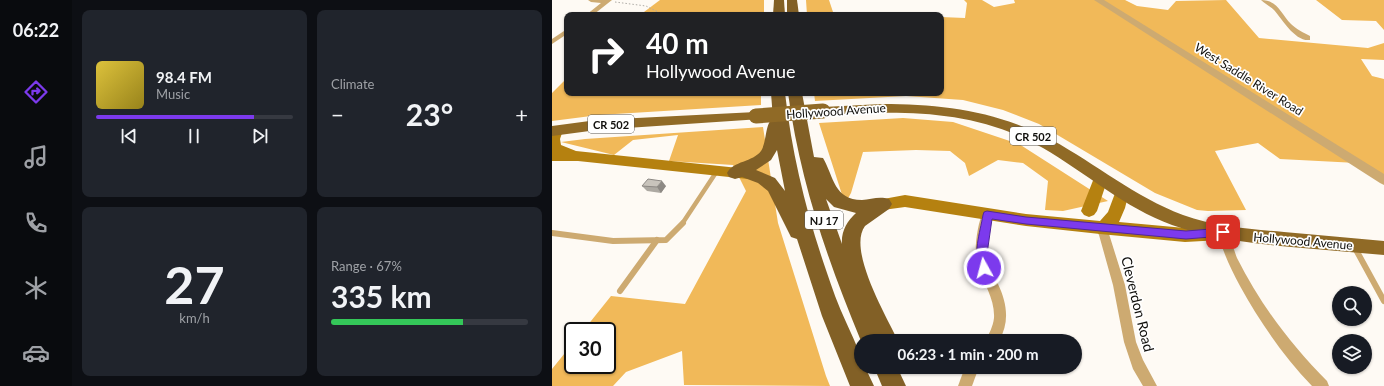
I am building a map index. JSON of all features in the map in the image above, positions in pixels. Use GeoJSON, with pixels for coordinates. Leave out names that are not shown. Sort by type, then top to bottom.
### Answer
{"type":"FeatureCollection","features":[{"type":"Feature","properties":{"kind":"highway"},"geometry":{"type":"LineString","coordinates":[[779,0],[779,12]]}},
{"type":"Feature","properties":{"kind":"highway"},"geometry":{"type":"LineString","coordinates":[[792,0],[793,12]]}},
{"type":"Feature","properties":{"kind":"highway","name":"NJ 17"},"geometry":{"type":"LineString","coordinates":[[795,96],[801,135],[826,224],[869,334]]}},
{"type":"Feature","properties":{"kind":"highway"},"geometry":{"type":"LineString","coordinates":[[742,173],[769,152],[773,142],[778,100]]}},
{"type":"Feature","properties":{"kind":"highway","name":"NJ 17"},"geometry":{"type":"LineString","coordinates":[[778,100],[790,174],[814,262],[837,325],[862,386]]}},
{"type":"Feature","properties":{"kind":"highway"},"geometry":{"type":"LineString","coordinates":[[801,135],[819,164],[831,193],[838,201],[853,207],[883,204]]}},
{"type":"Feature","properties":{"kind":"highway"},"geometry":{"type":"LineString","coordinates":[[742,173],[765,180],[779,193],[786,211],[814,262]]}},
{"type":"Feature","properties":{"kind":"highway"},"geometry":{"type":"LineString","coordinates":[[883,204],[859,221],[852,233],[851,244],[853,259],[863,288],[884,334]]}},
{"type":"Feature","properties":{"kind":"highway"},"geometry":{"type":"LineString","coordinates":[[888,374],[894,386]]}},
{"type":"Feature","properties":{"kind":"highway"},"geometry":{"type":"LineString","coordinates":[[898,374],[902,386]]}},
{"type":"Feature","properties":{"kind":"main road","name":"Hollywood Avenue"},"geometry":{"type":"LineString","coordinates":[[578,156],[556,150],[552,141],[554,130],[593,125],[888,107],[918,107],[954,111],[981,117],[1008,126],[1035,138],[1142,204],[1177,220],[1223,232],[1384,248]]}},
{"type":"Feature","properties":{"kind":"main road","name":"Hollywood Avenue"},"geometry":{"type":"LineString","coordinates":[[552,156],[578,156],[742,173]]}},
{"type":"Feature","properties":{"kind":"main road"},"geometry":{"type":"LineString","coordinates":[[1058,223],[1075,219],[1089,211],[1100,178]]}},
{"type":"Feature","properties":{"kind":"main road"},"geometry":{"type":"LineString","coordinates":[[1089,211],[1100,228],[1109,224],[1114,219],[1122,192]]}},
{"type":"Feature","properties":{"kind":"main road","name":"Hollywood Avenue"},"geometry":{"type":"LineString","coordinates":[[883,204],[905,201],[987,215],[1100,228],[1186,235],[1223,232]]}},
{"type":"Feature","properties":{"kind":"street"},"geometry":{"type":"LineString","coordinates":[[591,0],[608,1]]}},
{"type":"Feature","properties":{"kind":"street","name":"West Saddle River Road"},"geometry":{"type":"LineString","coordinates":[[1098,0],[1384,180]]}},
{"type":"Feature","properties":{"kind":"street"},"geometry":{"type":"LineString","coordinates":[[1264,0],[1275,7],[1289,26],[1307,38]]}},
{"type":"Feature","properties":{"kind":"street"},"geometry":{"type":"LineString","coordinates":[[593,12],[608,1]]}},
{"type":"Feature","properties":{"kind":"street"},"geometry":{"type":"LineString","coordinates":[[552,42],[564,33]]}},
{"type":"Feature","properties":{"kind":"street"},"geometry":{"type":"LineString","coordinates":[[987,215],[983,241],[982,262],[999,300],[1001,312],[996,334]]}},
{"type":"Feature","properties":{"kind":"street","name":"Cleverdon Road"},"geometry":{"type":"LineString","coordinates":[[1100,228],[1104,234],[1119,285],[1130,342],[1138,364],[1150,386]]}},
{"type":"Feature","properties":{"kind":"street"},"geometry":{"type":"LineString","coordinates":[[1223,232],[1230,254],[1262,315],[1291,353],[1322,386]]}},
{"type":"Feature","properties":{"kind":"street"},"geometry":{"type":"LineString","coordinates":[[965,386],[969,374]]}},
{"type":"Feature","properties":{"kind":"lane"},"geometry":{"type":"LineString","coordinates":[[552,233],[613,241],[666,240],[682,224],[717,171]]}},
{"type":"Feature","properties":{"kind":"lane"},"geometry":{"type":"LineString","coordinates":[[620,291],[656,240]]}},
{"type":"Feature","properties":{"kind":"lane"},"geometry":{"type":"LineString","coordinates":[[1353,245],[1384,301]]}},
{"type":"Feature","properties":{"kind":"path"},"geometry":{"type":"LineString","coordinates":[[608,1],[646,6],[658,12]]}},
{"type":"Feature","properties":{"kind":"shaded area"},"geometry":{"type":"Polygon","coordinates":[[[660,0],[764,0],[764,12],[644,12],[660,0]]]}},
{"type":"Feature","properties":{"kind":"shaded area"},"geometry":{"type":"Polygon","coordinates":[[[806,0],[829,0],[833,12],[807,12],[806,0]]]}},
{"type":"Feature","properties":{"kind":"shaded area"},"geometry":{"type":"Polygon","coordinates":[[[964,0],[982,0],[994,7],[1015,3],[1014,0],[1125,0],[1137,6],[1168,10],[1176,1],[1226,0],[1259,38],[1368,48],[1384,43],[1384,60],[1361,59],[1372,76],[1384,79],[1384,180],[1357,163],[1280,159],[1258,143],[1215,151],[1246,210],[1197,210],[1155,193],[1039,124],[1003,110],[963,100],[906,96],[944,96],[944,17],[965,18],[967,3],[964,0]]]}},
{"type":"Feature","properties":{"kind":"shaded area"},"geometry":{"type":"Polygon","coordinates":[[[1316,0],[1384,0],[1384,30],[1376,21],[1342,20],[1316,0]]]}},
{"type":"Feature","properties":{"kind":"shaded area"},"geometry":{"type":"Polygon","coordinates":[[[564,81],[564,96],[761,96],[761,105],[599,115],[552,121],[552,93],[564,81]]]}},
{"type":"Feature","properties":{"kind":"shaded area"},"geometry":{"type":"Polygon","coordinates":[[[814,96],[906,96],[815,101],[814,96]]]}},
{"type":"Feature","properties":{"kind":"shaded area"},"geometry":{"type":"Polygon","coordinates":[[[903,118],[953,122],[1019,144],[1108,201],[1063,211],[1045,210],[1048,181],[1023,163],[998,160],[969,176],[965,163],[950,151],[916,150],[863,152],[851,193],[845,204],[819,123],[903,118]]]}},
{"type":"Feature","properties":{"kind":"shaded area"},"geometry":{"type":"Polygon","coordinates":[[[763,127],[778,223],[830,386],[684,385],[682,351],[626,372],[613,386],[552,386],[552,369],[564,354],[564,374],[616,374],[616,322],[590,322],[611,296],[685,304],[746,191],[733,165],[669,161],[678,135],[633,140],[614,155],[561,142],[585,139],[763,127]]]}},
{"type":"Feature","properties":{"kind":"building"},"geometry":{"type":"Polygon","coordinates":[[[648,179],[662,181],[657,187],[642,186],[648,179]]]}},
{"type":"Feature","properties":{"kind":"route"},"geometry":{"type":"LineString","coordinates":[[984,268],[982,262],[983,235],[987,215],[1100,228],[1186,235],[1223,232]]}}]}
